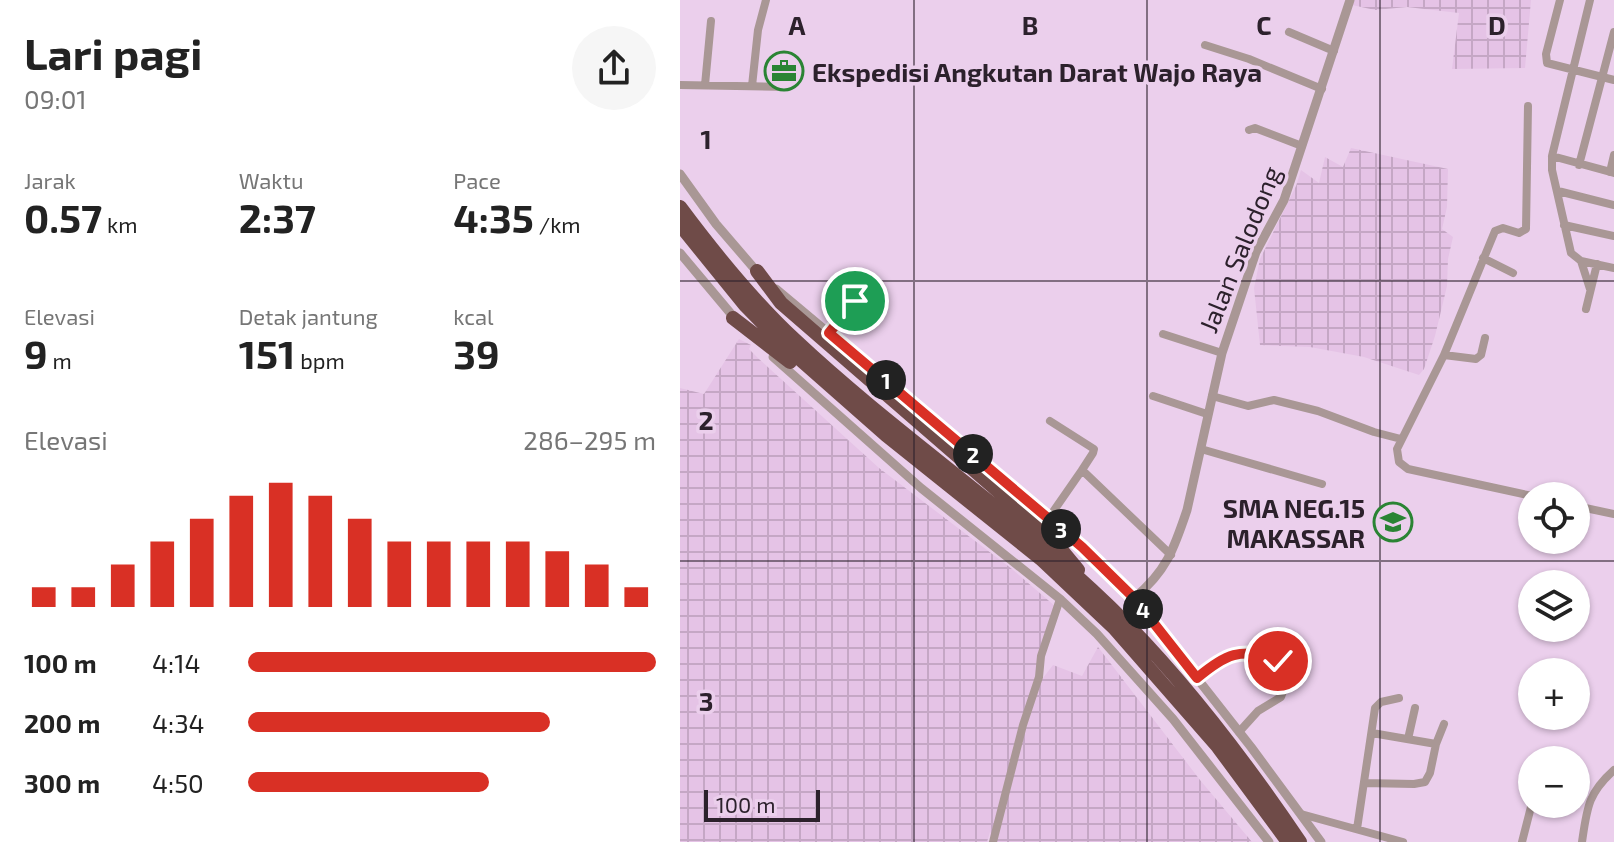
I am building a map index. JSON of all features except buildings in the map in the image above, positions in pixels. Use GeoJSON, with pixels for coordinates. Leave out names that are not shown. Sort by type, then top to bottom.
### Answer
{"type":"FeatureCollection","features":[{"type":"Feature","properties":{"kind":"highway"},"geometry":{"type":"LineString","coordinates":[[680,207],[785,346],[886,435]]}},
{"type":"Feature","properties":{"kind":"highway"},"geometry":{"type":"LineString","coordinates":[[680,225],[750,302],[1109,606]]}},
{"type":"Feature","properties":{"kind":"highway"},"geometry":{"type":"LineString","coordinates":[[757,271],[781,303],[1059,547],[1195,700],[1264,788],[1300,842]]}},
{"type":"Feature","properties":{"kind":"highway"},"geometry":{"type":"LineString","coordinates":[[733,318],[1041,559],[1114,628],[1218,747],[1288,842]]}},
{"type":"Feature","properties":{"kind":"street"},"geometry":{"type":"LineString","coordinates":[[752,86],[758,30],[766,0]]}},
{"type":"Feature","properties":{"kind":"street","name":"Jalan Salodong"},"geometry":{"type":"LineString","coordinates":[[1134,598],[1160,574],[1171,555],[1187,510],[1222,353],[1256,252],[1284,200],[1350,0]]}},
{"type":"Feature","properties":{"kind":"street"},"geometry":{"type":"LineString","coordinates":[[1560,0],[1546,58],[1549,64],[1614,80]]}},
{"type":"Feature","properties":{"kind":"street"},"geometry":{"type":"LineString","coordinates":[[1590,0],[1552,156],[1571,253],[1581,261],[1614,268]]}},
{"type":"Feature","properties":{"kind":"street"},"geometry":{"type":"LineString","coordinates":[[705,85],[711,21]]}},
{"type":"Feature","properties":{"kind":"street"},"geometry":{"type":"LineString","coordinates":[[1289,32],[1334,51]]}},
{"type":"Feature","properties":{"kind":"street"},"geometry":{"type":"LineString","coordinates":[[1579,165],[1614,32]]}},
{"type":"Feature","properties":{"kind":"street"},"geometry":{"type":"LineString","coordinates":[[1205,45],[1322,89]]}},
{"type":"Feature","properties":{"kind":"street"},"geometry":{"type":"LineString","coordinates":[[680,85],[788,87]]}},
{"type":"Feature","properties":{"kind":"street"},"geometry":{"type":"LineString","coordinates":[[1518,493],[1408,469],[1399,462],[1397,455],[1401,439],[1444,355],[1496,230],[1503,228],[1519,233],[1527,227],[1528,106]]}},
{"type":"Feature","properties":{"kind":"street"},"geometry":{"type":"LineString","coordinates":[[1249,130],[1255,128],[1302,146]]}},
{"type":"Feature","properties":{"kind":"street"},"geometry":{"type":"LineString","coordinates":[[1552,156],[1612,173],[1614,155]]}},
{"type":"Feature","properties":{"kind":"street"},"geometry":{"type":"LineString","coordinates":[[680,174],[716,224],[757,271],[1048,519],[1134,598],[1321,842]]}},
{"type":"Feature","properties":{"kind":"street"},"geometry":{"type":"LineString","coordinates":[[1558,191],[1614,205]]}},
{"type":"Feature","properties":{"kind":"street"},"geometry":{"type":"LineString","coordinates":[[1564,225],[1614,236]]}},
{"type":"Feature","properties":{"kind":"street"},"geometry":{"type":"LineString","coordinates":[[680,253],[733,318],[826,405],[921,488],[1060,599],[1097,634],[1156,698],[1269,842]]}},
{"type":"Feature","properties":{"kind":"street"},"geometry":{"type":"LineString","coordinates":[[1483,258],[1513,273]]}},
{"type":"Feature","properties":{"kind":"street"},"geometry":{"type":"LineString","coordinates":[[1581,261],[1591,290]]}},
{"type":"Feature","properties":{"kind":"street"},"geometry":{"type":"LineString","coordinates":[[1586,309],[1597,264]]}},
{"type":"Feature","properties":{"kind":"street"},"geometry":{"type":"LineString","coordinates":[[829,333],[855,301]]}},
{"type":"Feature","properties":{"kind":"street"},"geometry":{"type":"LineString","coordinates":[[1163,334],[1222,353]]}},
{"type":"Feature","properties":{"kind":"street"},"geometry":{"type":"LineString","coordinates":[[1444,355],[1478,358],[1485,338]]}},
{"type":"Feature","properties":{"kind":"street"},"geometry":{"type":"LineString","coordinates":[[1153,396],[1207,414]]}},
{"type":"Feature","properties":{"kind":"street"},"geometry":{"type":"LineString","coordinates":[[1212,396],[1248,406],[1274,400],[1318,411],[1401,439]]}},
{"type":"Feature","properties":{"kind":"street"},"geometry":{"type":"LineString","coordinates":[[1048,519],[1094,449],[1050,421]]}},
{"type":"Feature","properties":{"kind":"street"},"geometry":{"type":"LineString","coordinates":[[1201,449],[1322,484]]}},
{"type":"Feature","properties":{"kind":"street"},"geometry":{"type":"LineString","coordinates":[[1082,470],[1171,555]]}},
{"type":"Feature","properties":{"kind":"street"},"geometry":{"type":"LineString","coordinates":[[1590,509],[1614,514]]}},
{"type":"Feature","properties":{"kind":"street"},"geometry":{"type":"LineString","coordinates":[[993,842],[1023,725],[1039,677],[1041,656],[1060,599]]}},
{"type":"Feature","properties":{"kind":"street"},"geometry":{"type":"LineString","coordinates":[[1197,678],[1217,661],[1233,654],[1288,657],[1278,661],[1285,686],[1281,697],[1258,711],[1239,732]]}},
{"type":"Feature","properties":{"kind":"street"},"geometry":{"type":"LineString","coordinates":[[1357,829],[1376,706],[1385,700],[1399,698]]}},
{"type":"Feature","properties":{"kind":"street"},"geometry":{"type":"LineString","coordinates":[[1408,739],[1415,708]]}},
{"type":"Feature","properties":{"kind":"street"},"geometry":{"type":"LineString","coordinates":[[1364,783],[1425,782],[1444,724]]}},
{"type":"Feature","properties":{"kind":"street"},"geometry":{"type":"LineString","coordinates":[[1372,733],[1436,744]]}},
{"type":"Feature","properties":{"kind":"street"},"geometry":{"type":"LineString","coordinates":[[1582,842],[1591,795],[1614,770]]}},
{"type":"Feature","properties":{"kind":"street"},"geometry":{"type":"LineString","coordinates":[[1301,814],[1403,842]]}},
{"type":"Feature","properties":{"kind":"street"},"geometry":{"type":"LineString","coordinates":[[1522,842],[1528,818]]}},
{"type":"Feature","properties":{"kind":"shaded area"},"geometry":{"type":"Polygon","coordinates":[[[1353,0],[1531,0],[1525,68],[1452,69],[1459,13],[1407,7],[1375,10],[1352,5],[1353,0]]]}},
{"type":"Feature","properties":{"kind":"shaded area"},"geometry":{"type":"Polygon","coordinates":[[[1351,148],[1448,169],[1447,207],[1442,229],[1453,237],[1447,286],[1435,336],[1419,375],[1364,357],[1310,347],[1260,345],[1254,288],[1260,259],[1301,170],[1319,183],[1325,157],[1343,167],[1351,148]]]}},
{"type":"Feature","properties":{"kind":"shaded area"},"geometry":{"type":"Polygon","coordinates":[[[739,339],[751,345],[749,349],[759,359],[879,468],[1012,569],[1056,607],[1039,673],[1043,678],[1053,665],[1082,676],[1098,647],[1252,842],[991,842],[990,832],[987,842],[680,842],[680,388],[704,394],[739,339]]]}},
{"type":"Feature","properties":{"kind":"place","name":"Ekspedisi Angkutan Darat Wajo Raya"},"geometry":{"type":"Point","coordinates":[784,71]}},
{"type":"Feature","properties":{"kind":"place","name":"SMA NEG.15 MAKASSAR"},"geometry":{"type":"Point","coordinates":[1393,522]}},
{"type":"Feature","properties":{"kind":"route"},"geometry":{"type":"LineString","coordinates":[[855,301],[829,333],[1082,547],[1134,598],[1197,678],[1217,661],[1233,654],[1288,657],[1278,661]]}}]}
